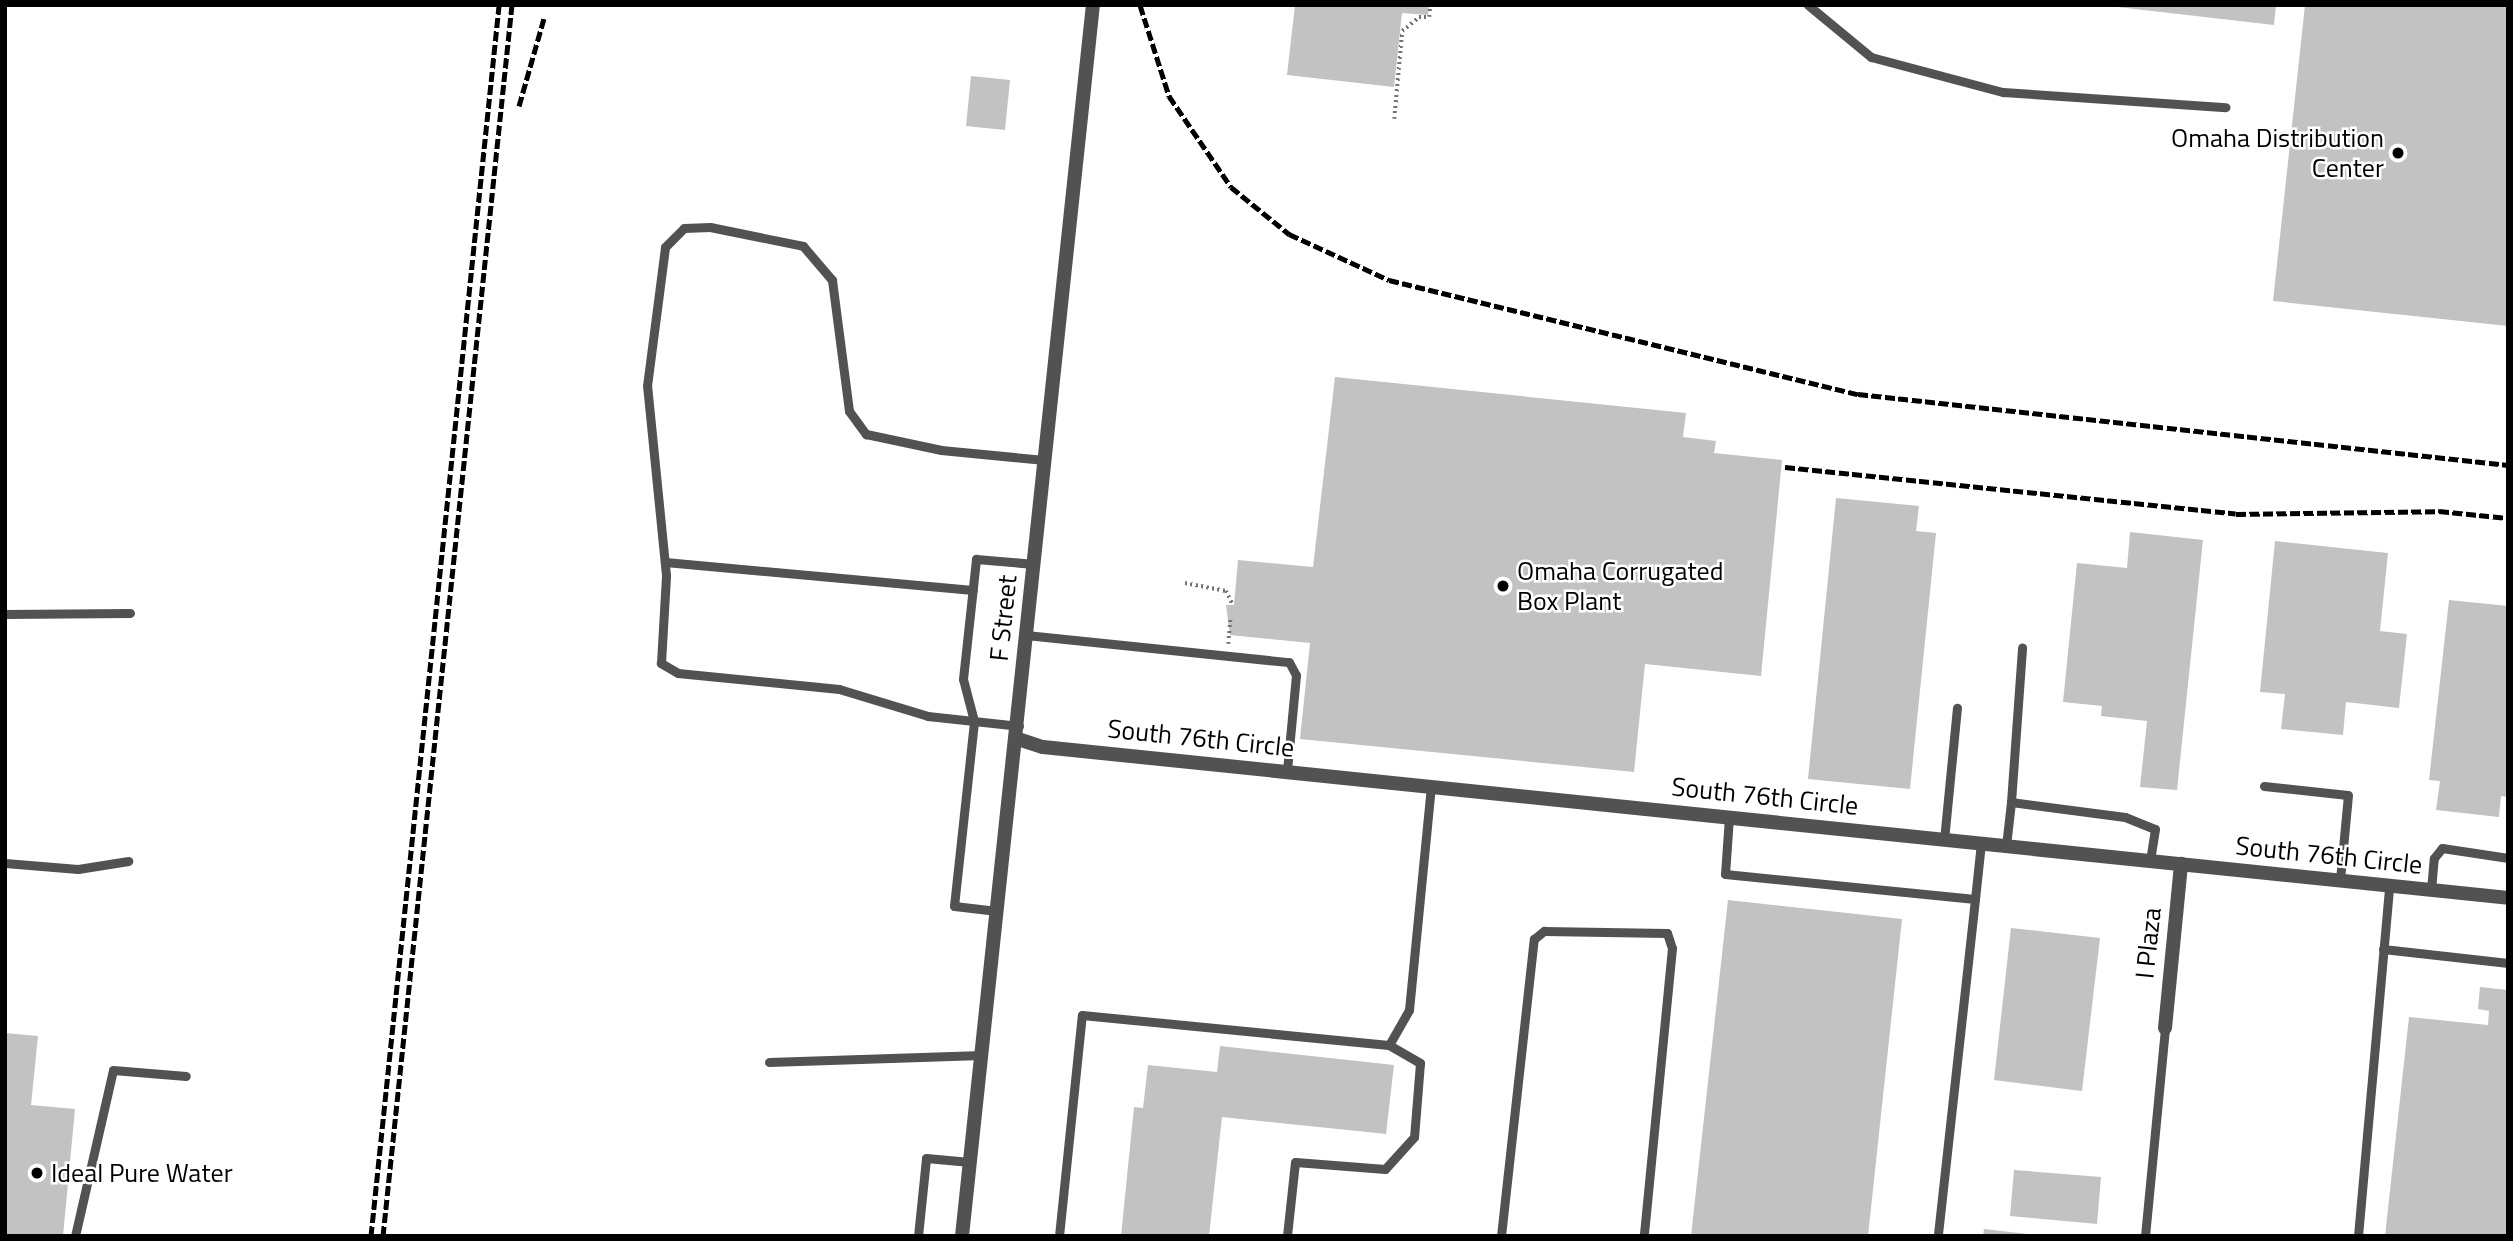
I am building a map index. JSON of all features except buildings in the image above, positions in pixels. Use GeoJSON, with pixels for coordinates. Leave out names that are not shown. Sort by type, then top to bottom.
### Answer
{"type":"FeatureCollection","features":[{"type":"Feature","properties":{"kind":"street","name":"F Street"},"geometry":{"type":"LineString","coordinates":[[962,1236],[1018,732],[1093,5]]}},
{"type":"Feature","properties":{"kind":"street","name":"South 76th Circle"},"geometry":{"type":"LineString","coordinates":[[1018,732],[1043,747],[2508,898]]}},
{"type":"Feature","properties":{"kind":"street","name":"I Plaza"},"geometry":{"type":"LineString","coordinates":[[2165,1028],[2181,864]]}},
{"type":"Feature","properties":{"kind":"lane"},"geometry":{"type":"LineString","coordinates":[[1808,5],[1871,57],[2003,92],[2225,107]]}},
{"type":"Feature","properties":{"kind":"lane"},"geometry":{"type":"LineString","coordinates":[[1018,732],[974,721],[928,716],[839,689],[678,673],[661,663],[665,562],[647,386],[665,247],[684,228],[721,229],[803,246],[832,280],[849,411],[866,434],[941,450],[1045,460]]}},
{"type":"Feature","properties":{"kind":"lane"},"geometry":{"type":"LineString","coordinates":[[997,911],[954,906],[974,721],[963,679],[976,559],[1034,564]]}},
{"type":"Feature","properties":{"kind":"lane"},"geometry":{"type":"LineString","coordinates":[[665,562],[973,590]]}},
{"type":"Feature","properties":{"kind":"lane"},"geometry":{"type":"LineString","coordinates":[[5,614],[130,613]]}},
{"type":"Feature","properties":{"kind":"lane"},"geometry":{"type":"LineString","coordinates":[[1026,635],[1289,662],[1296,675],[1287,771]]}},
{"type":"Feature","properties":{"kind":"lane"},"geometry":{"type":"LineString","coordinates":[[2006,846],[2022,647]]}},
{"type":"Feature","properties":{"kind":"lane"},"geometry":{"type":"LineString","coordinates":[[1944,839],[1957,708]]}},
{"type":"Feature","properties":{"kind":"lane"},"geometry":{"type":"LineString","coordinates":[[1389,1045],[1409,1010],[1431,786]]}},
{"type":"Feature","properties":{"kind":"lane"},"geometry":{"type":"LineString","coordinates":[[2264,786],[2348,795],[2340,880]]}},
{"type":"Feature","properties":{"kind":"lane"},"geometry":{"type":"LineString","coordinates":[[2011,802],[2125,817],[2155,829],[2150,861]]}},
{"type":"Feature","properties":{"kind":"lane"},"geometry":{"type":"LineString","coordinates":[[1729,817],[1725,874],[1975,900]]}},
{"type":"Feature","properties":{"kind":"lane"},"geometry":{"type":"LineString","coordinates":[[1938,1236],[1981,843]]}},
{"type":"Feature","properties":{"kind":"lane"},"geometry":{"type":"LineString","coordinates":[[2431,890],[2434,859],[2442,848],[2508,858]]}},
{"type":"Feature","properties":{"kind":"lane"},"geometry":{"type":"LineString","coordinates":[[5,863],[78,869],[128,861]]}},
{"type":"Feature","properties":{"kind":"lane"},"geometry":{"type":"LineString","coordinates":[[2358,1236],[2389,886]]}},
{"type":"Feature","properties":{"kind":"lane"},"geometry":{"type":"LineString","coordinates":[[1501,1236],[1535,939],[1544,931],[1667,933],[1672,948],[1644,1236]]}},
{"type":"Feature","properties":{"kind":"lane"},"geometry":{"type":"LineString","coordinates":[[2383,949],[2508,962]]}},
{"type":"Feature","properties":{"kind":"lane"},"geometry":{"type":"LineString","coordinates":[[1059,1236],[1082,1015],[1389,1045],[1420,1063],[1414,1137],[1385,1169],[1295,1162],[1287,1236]]}},
{"type":"Feature","properties":{"kind":"lane"},"geometry":{"type":"LineString","coordinates":[[2145,1236],[2165,1028]]}},
{"type":"Feature","properties":{"kind":"lane"},"geometry":{"type":"LineString","coordinates":[[769,1062],[982,1055]]}},
{"type":"Feature","properties":{"kind":"lane"},"geometry":{"type":"LineString","coordinates":[[75,1236],[113,1070],[186,1076]]}},
{"type":"Feature","properties":{"kind":"lane"},"geometry":{"type":"LineString","coordinates":[[918,1236],[926,1158],[970,1162]]}},
{"type":"Feature","properties":{"kind":"path"},"geometry":{"type":"LineString","coordinates":[[1394,119],[1402,31],[1419,17],[1429,17],[1430,5]]}},
{"type":"Feature","properties":{"kind":"path"},"geometry":{"type":"LineString","coordinates":[[1185,583],[1226,591],[1233,605]]}},
{"type":"Feature","properties":{"kind":"path"},"geometry":{"type":"LineString","coordinates":[[1227,646],[1230,619]]}},
{"type":"Feature","properties":{"kind":"railway"},"geometry":{"type":"LineString","coordinates":[[371,1236],[499,5]]}},
{"type":"Feature","properties":{"kind":"railway"},"geometry":{"type":"LineString","coordinates":[[383,1236],[512,5]]}},
{"type":"Feature","properties":{"kind":"railway"},"geometry":{"type":"LineString","coordinates":[[1140,5],[1169,96],[1231,187],[1289,234],[1389,280],[1858,394],[2508,465]]}},
{"type":"Feature","properties":{"kind":"railway"},"geometry":{"type":"LineString","coordinates":[[519,106],[544,18]]}},
{"type":"Feature","properties":{"kind":"railway"},"geometry":{"type":"LineString","coordinates":[[1785,467],[2236,514],[2439,511],[2508,518]]}},
{"type":"Feature","properties":{"kind":"place","name":"Omaha Distribution Center"},"geometry":{"type":"Point","coordinates":[2398,153]}},
{"type":"Feature","properties":{"kind":"place","name":"Omaha Corrugated Box Plant"},"geometry":{"type":"Point","coordinates":[1503,586]}},
{"type":"Feature","properties":{"kind":"place","name":"Ideal Pure Water"},"geometry":{"type":"Point","coordinates":[37,1173]}}]}
